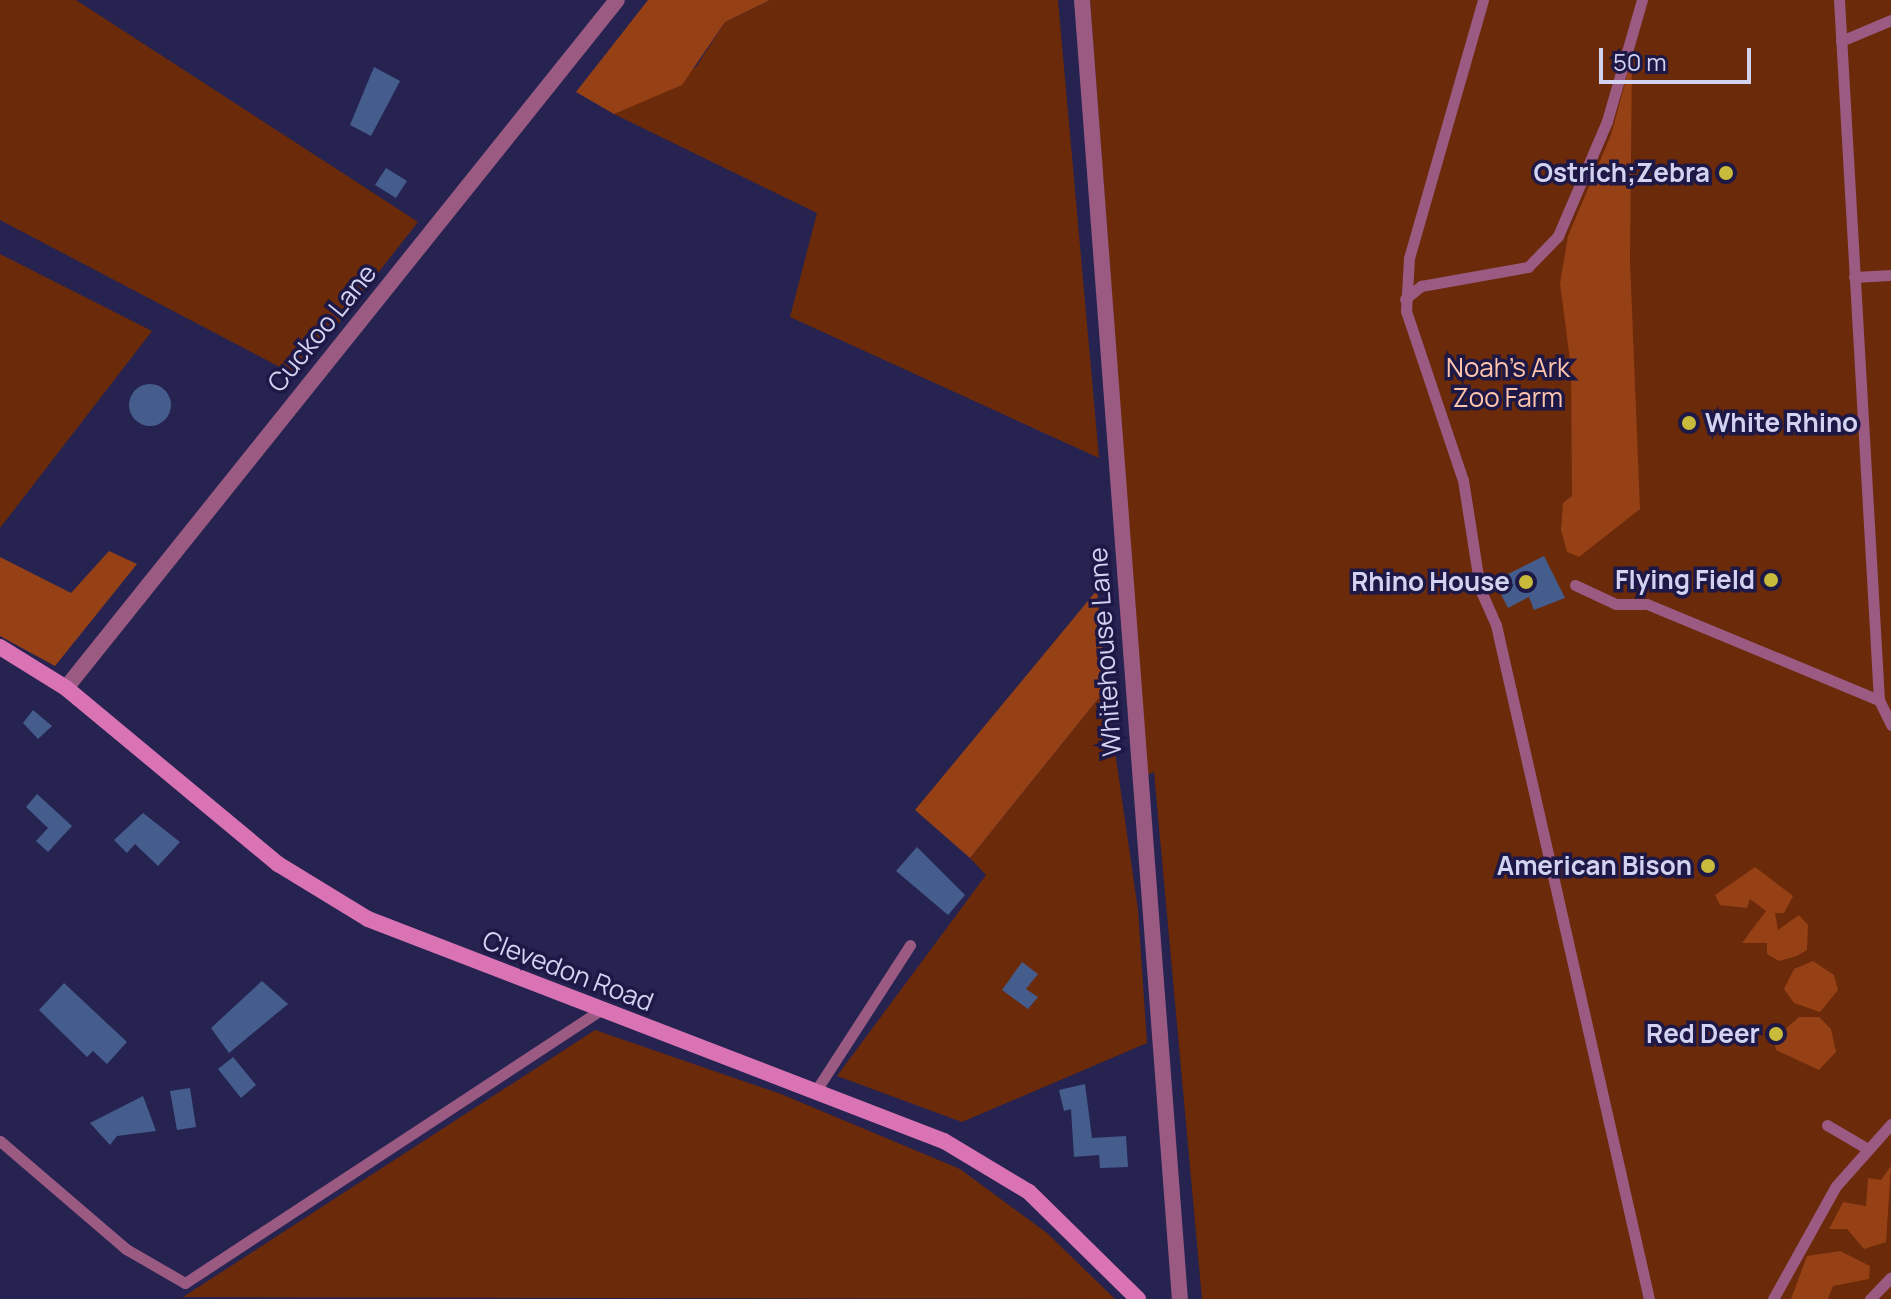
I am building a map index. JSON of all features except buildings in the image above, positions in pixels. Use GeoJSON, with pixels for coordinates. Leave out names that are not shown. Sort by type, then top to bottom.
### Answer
{"type":"FeatureCollection","features":[{"type":"Feature","properties":{"kind":"main road","name":"Clevedon Road"},"geometry":{"type":"LineString","coordinates":[[0,647],[66,688],[278,864],[368,919],[944,1141],[1029,1192],[1138,1299]]}},
{"type":"Feature","properties":{"kind":"street","name":"Cuckoo Lane"},"geometry":{"type":"LineString","coordinates":[[66,688],[617,0]]}},
{"type":"Feature","properties":{"kind":"street","name":"Whitehouse Lane"},"geometry":{"type":"LineString","coordinates":[[1082,0],[1180,1299]]}},
{"type":"Feature","properties":{"kind":"lane"},"geometry":{"type":"LineString","coordinates":[[1483,0],[1409,258],[1405,299],[1463,480],[1480,589],[1496,625],[1649,1299]]}},
{"type":"Feature","properties":{"kind":"lane"},"geometry":{"type":"LineString","coordinates":[[1405,299],[1421,286],[1528,267],[1558,236],[1607,121],[1642,0]]}},
{"type":"Feature","properties":{"kind":"lane"},"geometry":{"type":"LineString","coordinates":[[1839,0],[1879,700],[1891,725]]}},
{"type":"Feature","properties":{"kind":"lane"},"geometry":{"type":"LineString","coordinates":[[1841,41],[1891,20]]}},
{"type":"Feature","properties":{"kind":"lane"},"geometry":{"type":"LineString","coordinates":[[1854,277],[1891,275]]}},
{"type":"Feature","properties":{"kind":"lane"},"geometry":{"type":"LineString","coordinates":[[1575,585],[1616,604],[1647,604],[1879,700]]}},
{"type":"Feature","properties":{"kind":"lane"},"geometry":{"type":"LineString","coordinates":[[815,1092],[910,945]]}},
{"type":"Feature","properties":{"kind":"lane"},"geometry":{"type":"LineString","coordinates":[[0,1141],[126,1249],[185,1283],[600,1010]]}},
{"type":"Feature","properties":{"kind":"lane"},"geometry":{"type":"LineString","coordinates":[[1773,1299],[1818,1213],[1866,1148],[1891,1124]]}},
{"type":"Feature","properties":{"kind":"lane"},"geometry":{"type":"LineString","coordinates":[[1827,1125],[1866,1148]]}},
{"type":"Feature","properties":{"kind":"lane"},"geometry":{"type":"LineString","coordinates":[[1870,1299],[1891,1277]]}},
{"type":"Feature","properties":{"kind":"green space"},"geometry":{"type":"Polygon","coordinates":[[[0,0],[76,0],[418,222],[297,376],[0,220],[0,0]]]}},
{"type":"Feature","properties":{"kind":"green space"},"geometry":{"type":"Polygon","coordinates":[[[770,0],[1058,0],[1099,458],[790,317],[817,213],[614,114],[696,67],[725,22],[770,0]]]}},
{"type":"Feature","properties":{"kind":"green space","name":"Noah's Ark Zoo Farm"},"geometry":{"type":"Polygon","coordinates":[[[1090,0],[1891,0],[1891,1299],[1202,1299],[1154,772],[1147,775],[1090,0]]]}},
{"type":"Feature","properties":{"kind":"green space"},"geometry":{"type":"Polygon","coordinates":[[[0,254],[152,331],[0,528],[0,254]]]}},
{"type":"Feature","properties":{"kind":"green space"},"geometry":{"type":"Polygon","coordinates":[[[1106,689],[1138,910],[1147,1043],[962,1122],[837,1076],[986,875],[970,858],[1106,689]]]}},
{"type":"Feature","properties":{"kind":"green space"},"geometry":{"type":"Polygon","coordinates":[[[595,1030],[781,1094],[960,1169],[1047,1233],[1115,1299],[183,1297],[595,1030]]]}},
{"type":"Feature","properties":{"kind":"shaded area"},"geometry":{"type":"Polygon","coordinates":[[[648,0],[770,0],[725,22],[682,85],[614,114],[576,92],[648,0]]]}},
{"type":"Feature","properties":{"kind":"shaded area"},"geometry":{"type":"Polygon","coordinates":[[[1632,57],[1630,260],[1640,509],[1579,557],[1567,552],[1561,530],[1563,503],[1572,496],[1571,368],[1560,283],[1568,236],[1611,135],[1632,57]]]}},
{"type":"Feature","properties":{"kind":"shaded area"},"geometry":{"type":"Polygon","coordinates":[[[109,551],[137,564],[55,666],[0,636],[0,557],[71,593],[109,551]]]}},
{"type":"Feature","properties":{"kind":"shaded area"},"geometry":{"type":"Polygon","coordinates":[[[1097,590],[1106,689],[970,858],[915,810],[1097,590]]]}},
{"type":"Feature","properties":{"kind":"shaded area"},"geometry":{"type":"Polygon","coordinates":[[[1755,867],[1793,896],[1784,913],[1775,913],[1778,930],[1799,915],[1808,925],[1807,950],[1797,956],[1779,961],[1767,954],[1767,943],[1742,943],[1766,911],[1750,899],[1747,908],[1720,905],[1715,895],[1755,867]]]}},
{"type":"Feature","properties":{"kind":"shaded area"},"geometry":{"type":"Polygon","coordinates":[[[1813,961],[1834,975],[1838,990],[1820,1012],[1794,1003],[1784,989],[1794,969],[1813,961]]]}},
{"type":"Feature","properties":{"kind":"shaded area"},"geometry":{"type":"Polygon","coordinates":[[[1799,1017],[1819,1017],[1831,1029],[1836,1052],[1819,1070],[1776,1050],[1774,1039],[1799,1017]]]}},
{"type":"Feature","properties":{"kind":"shaded area"},"geometry":{"type":"Polygon","coordinates":[[[1891,1166],[1886,1242],[1864,1249],[1847,1229],[1829,1229],[1843,1202],[1866,1206],[1868,1178],[1881,1180],[1891,1166]]]}},
{"type":"Feature","properties":{"kind":"shaded area"},"geometry":{"type":"Polygon","coordinates":[[[1840,1251],[1870,1266],[1869,1279],[1833,1286],[1828,1299],[1791,1299],[1807,1256],[1840,1251]]]}},
{"type":"Feature","properties":{"kind":"place","name":"Ostrich;Zebra"},"geometry":{"type":"Point","coordinates":[1726,173]}},
{"type":"Feature","properties":{"kind":"place","name":"White Rhino"},"geometry":{"type":"Point","coordinates":[1689,423]}},
{"type":"Feature","properties":{"kind":"place","name":"Flying Field"},"geometry":{"type":"Point","coordinates":[1771,580]}},
{"type":"Feature","properties":{"kind":"place","name":"Rhino House"},"geometry":{"type":"Point","coordinates":[1526,582]}},
{"type":"Feature","properties":{"kind":"place","name":"American Bison"},"geometry":{"type":"Point","coordinates":[1708,866]}},
{"type":"Feature","properties":{"kind":"place","name":"Red Deer"},"geometry":{"type":"Point","coordinates":[1776,1034]}}]}
